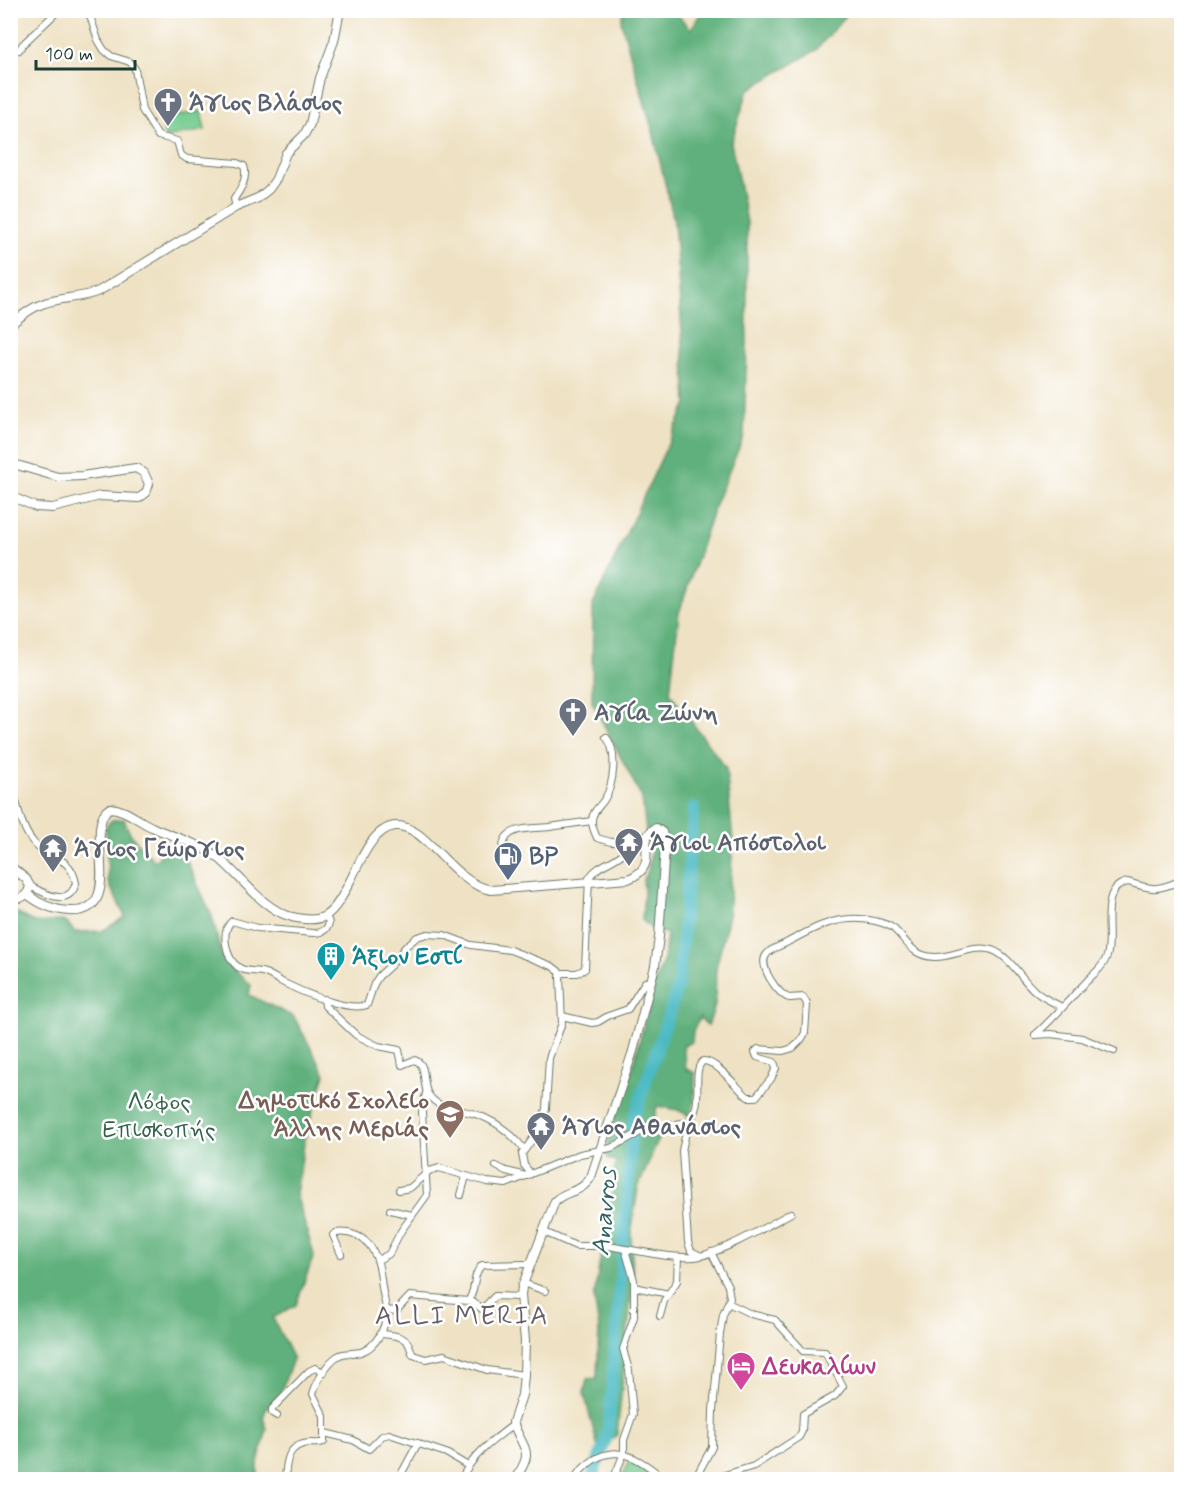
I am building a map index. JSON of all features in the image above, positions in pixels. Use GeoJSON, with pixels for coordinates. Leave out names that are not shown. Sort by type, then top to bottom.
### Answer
{"type":"FeatureCollection","features":[{"type":"Feature","properties":{"kind":"main road"},"geometry":{"type":"LineString","coordinates":[[10,463],[58,477],[136,468],[144,473],[149,482],[147,490],[141,497],[107,495],[53,508],[36,507],[10,496]]}},
{"type":"Feature","properties":{"kind":"main road"},"geometry":{"type":"LineString","coordinates":[[10,866],[23,877],[28,890],[38,903],[64,911],[77,911],[92,903],[101,884],[101,818],[106,811],[113,808],[210,852],[259,896],[281,912],[293,917],[311,919],[326,915],[337,903],[369,846],[382,832],[395,826],[419,834],[450,867],[469,881],[487,889],[623,880],[638,874],[646,862],[648,834],[656,828],[662,832],[665,845],[659,937],[651,981],[631,1057],[587,1182],[578,1190],[557,1199],[542,1231],[523,1283],[521,1297],[525,1341],[524,1375],[522,1395],[513,1425],[527,1454],[524,1464],[514,1479]]}},
{"type":"Feature","properties":{"kind":"main road"},"geometry":{"type":"LineString","coordinates":[[10,897],[19,899],[28,890]]}},
{"type":"Feature","properties":{"kind":"street"},"geometry":{"type":"LineString","coordinates":[[19,50],[59,10]]}},
{"type":"Feature","properties":{"kind":"street"},"geometry":{"type":"LineString","coordinates":[[88,10],[98,40],[104,50],[111,56],[130,62],[135,69],[142,110],[158,136],[177,141],[181,155],[187,159],[244,166],[246,171],[244,182],[234,199],[236,207]]}},
{"type":"Feature","properties":{"kind":"street"},"geometry":{"type":"LineString","coordinates":[[10,325],[43,304],[84,297],[99,291],[236,207],[258,198],[269,189],[276,179],[286,153],[308,129],[319,83],[334,41],[340,10]]}},
{"type":"Feature","properties":{"kind":"street"},"geometry":{"type":"LineString","coordinates":[[326,915],[329,926],[324,932],[318,933],[257,928],[232,921],[228,926],[226,940],[229,955],[239,968],[266,974],[324,999],[354,1007],[365,1006],[379,976],[406,946],[417,937],[427,934],[439,934],[471,945],[510,950],[555,968],[561,973],[579,973],[585,969],[588,882],[596,869],[627,850],[624,842],[611,842],[597,838],[591,820],[606,797],[611,782],[612,746],[606,737]]}},
{"type":"Feature","properties":{"kind":"street"},"geometry":{"type":"LineString","coordinates":[[10,779],[30,838],[40,849],[64,860],[72,870],[76,883],[72,893],[62,898],[28,890]]}},
{"type":"Feature","properties":{"kind":"street"},"geometry":{"type":"LineString","coordinates":[[503,848],[507,837],[517,831],[591,820]]}},
{"type":"Feature","properties":{"kind":"street"},"geometry":{"type":"LineString","coordinates":[[1114,1051],[1082,1038],[1051,1034],[1035,1035],[1101,969],[1109,945],[1108,903],[1117,887],[1128,882],[1147,889],[1159,888],[1182,880]]}},
{"type":"Feature","properties":{"kind":"street"},"geometry":{"type":"LineString","coordinates":[[703,1255],[692,1252],[688,1242],[682,1151],[688,1122],[692,1118],[697,1103],[698,1067],[707,1060],[745,1095],[753,1098],[771,1079],[776,1068],[771,1060],[756,1056],[756,1050],[783,1051],[794,1048],[805,1033],[807,1002],[803,997],[791,998],[782,993],[766,972],[764,959],[767,953],[811,929],[830,922],[853,918],[893,928],[904,942],[926,956],[935,958],[984,949],[992,950],[1013,965],[1034,991],[1062,1007]]}},
{"type":"Feature","properties":{"kind":"street"},"geometry":{"type":"LineString","coordinates":[[528,1175],[522,1161],[522,1154],[536,1135],[545,1115],[549,1058],[560,1029],[562,1016],[559,980],[561,973]]}},
{"type":"Feature","properties":{"kind":"street"},"geometry":{"type":"LineString","coordinates":[[562,1016],[592,1023],[598,1022],[628,1009],[645,982],[651,981]]}},
{"type":"Feature","properties":{"kind":"street"},"geometry":{"type":"LineString","coordinates":[[324,999],[325,1006],[356,1035],[378,1046],[399,1050],[402,1065],[414,1060],[423,1067],[426,1093],[422,1112],[427,1195],[389,1254],[378,1260]]}},
{"type":"Feature","properties":{"kind":"street"},"geometry":{"type":"LineString","coordinates":[[426,1093],[440,1105],[477,1114],[494,1122],[511,1134],[524,1149]]}},
{"type":"Feature","properties":{"kind":"street"},"geometry":{"type":"LineString","coordinates":[[399,1190],[410,1188],[426,1173],[442,1168],[502,1184],[511,1183],[580,1154],[611,1148],[639,1131],[688,1122]]}},
{"type":"Feature","properties":{"kind":"street"},"geometry":{"type":"LineString","coordinates":[[496,1166],[506,1171],[528,1175]]}},
{"type":"Feature","properties":{"kind":"street"},"geometry":{"type":"LineString","coordinates":[[461,1195],[466,1176]]}},
{"type":"Feature","properties":{"kind":"street"},"geometry":{"type":"LineString","coordinates":[[390,1210],[412,1215]]}},
{"type":"Feature","properties":{"kind":"street"},"geometry":{"type":"LineString","coordinates":[[542,1231],[576,1246],[609,1246],[678,1257],[711,1252],[791,1213]]}},
{"type":"Feature","properties":{"kind":"street"},"geometry":{"type":"LineString","coordinates":[[285,1479],[286,1460],[291,1451],[301,1444],[323,1443],[325,1433],[323,1414],[313,1396],[313,1391],[324,1372],[342,1354],[364,1351],[380,1334],[385,1324],[386,1310],[378,1260],[369,1245],[362,1238],[340,1232],[334,1234],[333,1237],[341,1254]]}},
{"type":"Feature","properties":{"kind":"street"},"geometry":{"type":"LineString","coordinates":[[613,1479],[624,1453],[624,1440],[633,1414],[629,1370],[623,1349],[634,1317],[634,1287],[633,1272],[625,1249]]}},
{"type":"Feature","properties":{"kind":"street"},"geometry":{"type":"LineString","coordinates":[[695,1478],[712,1447],[720,1334],[723,1315],[730,1298],[729,1289],[711,1252]]}},
{"type":"Feature","properties":{"kind":"street"},"geometry":{"type":"LineString","coordinates":[[660,1316],[664,1303],[677,1281],[678,1257]]}},
{"type":"Feature","properties":{"kind":"street"},"geometry":{"type":"LineString","coordinates":[[470,1300],[474,1276],[482,1265],[530,1264]]}},
{"type":"Feature","properties":{"kind":"street"},"geometry":{"type":"LineString","coordinates":[[523,1283],[545,1291]]}},
{"type":"Feature","properties":{"kind":"street"},"geometry":{"type":"LineString","coordinates":[[634,1287],[669,1294]]}},
{"type":"Feature","properties":{"kind":"street"},"geometry":{"type":"LineString","coordinates":[[386,1310],[396,1311],[410,1296],[470,1300],[482,1309],[495,1296],[521,1297]]}},
{"type":"Feature","properties":{"kind":"street"},"geometry":{"type":"LineString","coordinates":[[695,1478],[718,1477],[759,1464],[799,1437],[802,1431],[803,1414],[835,1396],[843,1386],[825,1352],[803,1351],[775,1320],[728,1303]]}},
{"type":"Feature","properties":{"kind":"street"},"geometry":{"type":"LineString","coordinates":[[380,1334],[404,1340],[409,1344],[411,1353],[418,1358],[426,1359],[444,1355],[487,1370],[524,1375]]}},
{"type":"Feature","properties":{"kind":"street"},"geometry":{"type":"LineString","coordinates":[[277,1416],[272,1413],[272,1409],[309,1371],[315,1368],[324,1372]]}},
{"type":"Feature","properties":{"kind":"street"},"geometry":{"type":"LineString","coordinates":[[461,1479],[468,1466],[483,1450],[513,1425]]}},
{"type":"Feature","properties":{"kind":"street"},"geometry":{"type":"LineString","coordinates":[[325,1433],[353,1440],[369,1449],[386,1434],[446,1453],[468,1466]]}},
{"type":"Feature","properties":{"kind":"street"},"geometry":{"type":"LineString","coordinates":[[398,1479],[418,1443]]}},
{"type":"Feature","properties":{"kind":"street"},"geometry":{"type":"LineString","coordinates":[[573,1479],[586,1464],[596,1458],[624,1453],[644,1463],[665,1479]]}},
{"type":"Feature","properties":{"kind":"green space"},"geometry":{"type":"Polygon","coordinates":[[[623,11],[674,11],[691,29],[702,11],[850,11],[816,50],[748,90],[731,143],[747,222],[744,436],[715,504],[679,613],[670,693],[726,768],[733,841],[728,919],[716,968],[715,1005],[708,1026],[700,1018],[693,1031],[692,1042],[683,1046],[686,1069],[695,1073],[694,1105],[689,1116],[678,1110],[657,1106],[654,1122],[650,1125],[649,1131],[658,1140],[638,1188],[631,1234],[633,1282],[617,1435],[599,1451],[584,1393],[587,1379],[597,1378],[599,1328],[594,1298],[606,1222],[604,1207],[617,1184],[612,1177],[617,1162],[605,1154],[616,1113],[632,1070],[655,982],[664,959],[667,933],[655,932],[642,920],[643,879],[648,871],[653,838],[646,832],[642,798],[592,702],[593,605],[687,403],[674,221],[653,132],[621,22],[623,11]]]}},
{"type":"Feature","properties":{"kind":"green space"},"geometry":{"type":"Polygon","coordinates":[[[201,111],[205,130],[165,138],[161,119],[201,111]]]}},
{"type":"Feature","properties":{"kind":"green space","name":"Λόφος Επισκοπής"},"geometry":{"type":"Polygon","coordinates":[[[124,819],[133,837],[155,861],[165,850],[181,854],[186,859],[212,916],[221,953],[229,966],[251,985],[249,995],[294,1017],[325,1074],[306,1132],[296,1194],[314,1255],[296,1305],[273,1318],[293,1359],[280,1394],[266,1409],[263,1418],[267,1429],[258,1462],[258,1479],[11,1479],[11,909],[33,921],[66,922],[74,932],[102,931],[125,917],[108,882],[106,826],[112,820],[124,819]]]}},
{"type":"Feature","properties":{"kind":"green space"},"geometry":{"type":"Polygon","coordinates":[[[630,1460],[633,1460],[657,1479],[621,1480],[630,1460]]]}},
{"type":"Feature","properties":{"kind":"waterway","name":"Anavros"},"geometry":{"type":"LineString","coordinates":[[591,1480],[606,1439],[609,1420],[633,1121],[678,986],[694,808]]}},
{"type":"Feature","properties":{"kind":"place","name":"Άγιος Βλάσιος"},"geometry":{"type":"Point","coordinates":[168,128]}},
{"type":"Feature","properties":{"kind":"place","name":"Αγία Ζώνη"},"geometry":{"type":"Point","coordinates":[573,738]}},
{"type":"Feature","properties":{"kind":"place","name":"Άγιοι Απόστολοι"},"geometry":{"type":"Point","coordinates":[629,868]}},
{"type":"Feature","properties":{"kind":"place","name":"Άγιος Γεώργιος"},"geometry":{"type":"Point","coordinates":[53,874]}},
{"type":"Feature","properties":{"kind":"place","name":"BP"},"geometry":{"type":"Point","coordinates":[508,882]}},
{"type":"Feature","properties":{"kind":"place","name":"Άξιον Εστί"},"geometry":{"type":"Point","coordinates":[331,982]}},
{"type":"Feature","properties":{"kind":"place","name":"Δημοτικό Σχολείο Άλλης Μεριάς"},"geometry":{"type":"Point","coordinates":[450,1140]}},
{"type":"Feature","properties":{"kind":"place","name":"Άγιος Αθανάσιος"},"geometry":{"type":"Point","coordinates":[541,1152]}},
{"type":"Feature","properties":{"kind":"place","name":"Δευκαλίων"},"geometry":{"type":"Point","coordinates":[741,1392]}},
{"type":"Feature","properties":{"kind":"district","name":"ALLI MERIA"},"geometry":{"type":"Point","coordinates":[462,1315]}}]}
